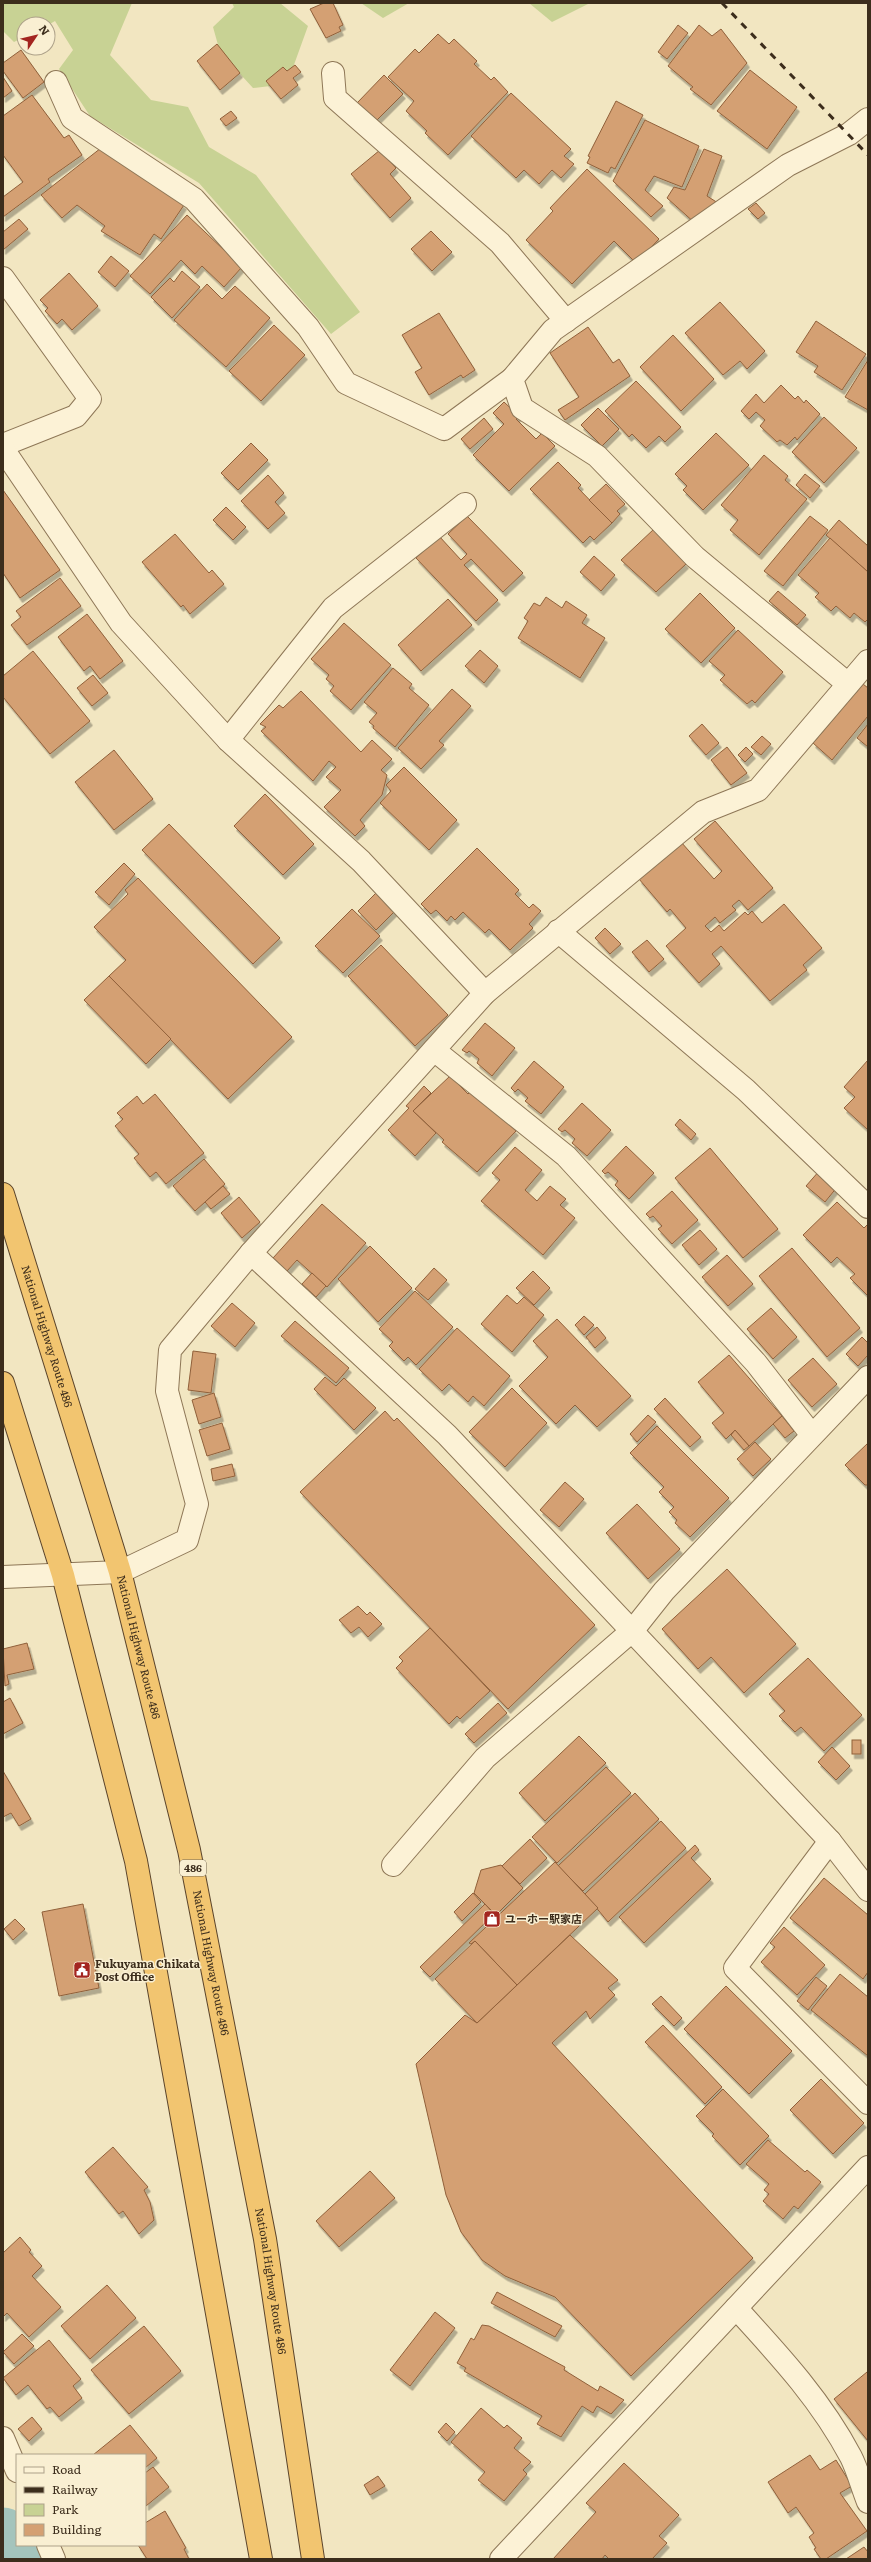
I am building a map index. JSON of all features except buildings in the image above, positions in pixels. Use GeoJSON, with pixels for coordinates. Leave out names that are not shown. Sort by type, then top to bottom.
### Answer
{"type":"FeatureCollection","features":[{"type":"Feature","properties":{"kind":"highway","name":"National Highway Route 486"},"geometry":{"type":"LineString","coordinates":[[3,1194],[120,1572],[189,1850],[265,2239],[313,2559]]}},
{"type":"Feature","properties":{"kind":"highway"},"geometry":{"type":"LineString","coordinates":[[3,1383],[63,1575],[136,1861],[261,2559]]}},
{"type":"Feature","properties":{"kind":"street"},"geometry":{"type":"LineString","coordinates":[[333,73],[334,98],[500,243],[566,321]]}},
{"type":"Feature","properties":{"kind":"street"},"geometry":{"type":"LineString","coordinates":[[56,82],[72,118],[194,198],[308,327],[346,384],[444,429],[512,379],[553,330],[788,165],[848,134],[868,119]]}},
{"type":"Feature","properties":{"kind":"street"},"geometry":{"type":"LineString","coordinates":[[3,278],[90,399],[76,416],[3,445]]}},
{"type":"Feature","properties":{"kind":"street"},"geometry":{"type":"LineString","coordinates":[[512,379],[522,408],[597,456],[695,557],[848,684]]}},
{"type":"Feature","properties":{"kind":"street"},"geometry":{"type":"LineString","coordinates":[[3,449],[121,623],[228,740],[361,861],[485,993]]}},
{"type":"Feature","properties":{"kind":"street"},"geometry":{"type":"LineString","coordinates":[[228,740],[333,608],[465,504]]}},
{"type":"Feature","properties":{"kind":"street"},"geometry":{"type":"LineString","coordinates":[[3,1577],[120,1572],[187,1540],[196,1504],[167,1391],[170,1350],[251,1253],[485,993],[703,812],[758,790],[868,662]]}},
{"type":"Feature","properties":{"kind":"street"},"geometry":{"type":"LineString","coordinates":[[558,931],[746,1090],[868,1207]]}},
{"type":"Feature","properties":{"kind":"street"},"geometry":{"type":"LineString","coordinates":[[434,1050],[566,1156],[756,1363],[811,1434]]}},
{"type":"Feature","properties":{"kind":"street"},"geometry":{"type":"LineString","coordinates":[[251,1253],[447,1435],[633,1630],[830,1841],[868,1890]]}},
{"type":"Feature","properties":{"kind":"street"},"geometry":{"type":"LineString","coordinates":[[392,1865],[485,1758],[633,1630],[664,1591],[811,1434],[868,1377]]}},
{"type":"Feature","properties":{"kind":"street"},"geometry":{"type":"LineString","coordinates":[[830,1841],[735,1968],[868,2103]]}},
{"type":"Feature","properties":{"kind":"street"},"geometry":{"type":"LineString","coordinates":[[501,2559],[868,2167]]}},
{"type":"Feature","properties":{"kind":"street"},"geometry":{"type":"LineString","coordinates":[[736,2308],[794,2371],[823,2410],[851,2458],[868,2502]]}},
{"type":"Feature","properties":{"kind":"street"},"geometry":{"type":"LineString","coordinates":[[5,2447],[16,2469]]}},
{"type":"Feature","properties":{"kind":"street"},"geometry":{"type":"LineString","coordinates":[[48,2546],[54,2559]]}},
{"type":"Feature","properties":{"kind":"green space"},"geometry":{"type":"Polygon","coordinates":[[[3,3],[132,3],[110,55],[151,100],[188,107],[209,147],[256,175],[360,312],[331,334],[199,183],[90,116],[59,69],[73,50],[56,23],[56,16],[16,16],[16,41],[14,42],[3,31],[3,3]]]}},
{"type":"Feature","properties":{"kind":"green space"},"geometry":{"type":"Polygon","coordinates":[[[232,3],[280,3],[308,26],[287,84],[253,88],[220,52],[213,27],[234,7],[232,3]]]}},
{"type":"Feature","properties":{"kind":"green space"},"geometry":{"type":"Polygon","coordinates":[[[361,3],[409,3],[383,18],[361,3]]]}},
{"type":"Feature","properties":{"kind":"green space"},"geometry":{"type":"Polygon","coordinates":[[[529,3],[590,3],[552,22],[529,3]]]}},
{"type":"Feature","properties":{"kind":"waterway"},"geometry":{"type":"LineString","coordinates":[[3,2536],[13,2559]]}},
{"type":"Feature","properties":{"kind":"railway"},"geometry":{"type":"LineString","coordinates":[[722,3],[868,155]]}},
{"type":"Feature","properties":{"kind":"place","name":"ユーホー駅家店"},"geometry":{"type":"Point","coordinates":[492,1919]}},
{"type":"Feature","properties":{"kind":"place","name":"Fukuyama Chikata Post Office"},"geometry":{"type":"Point","coordinates":[82,1970]}}]}
